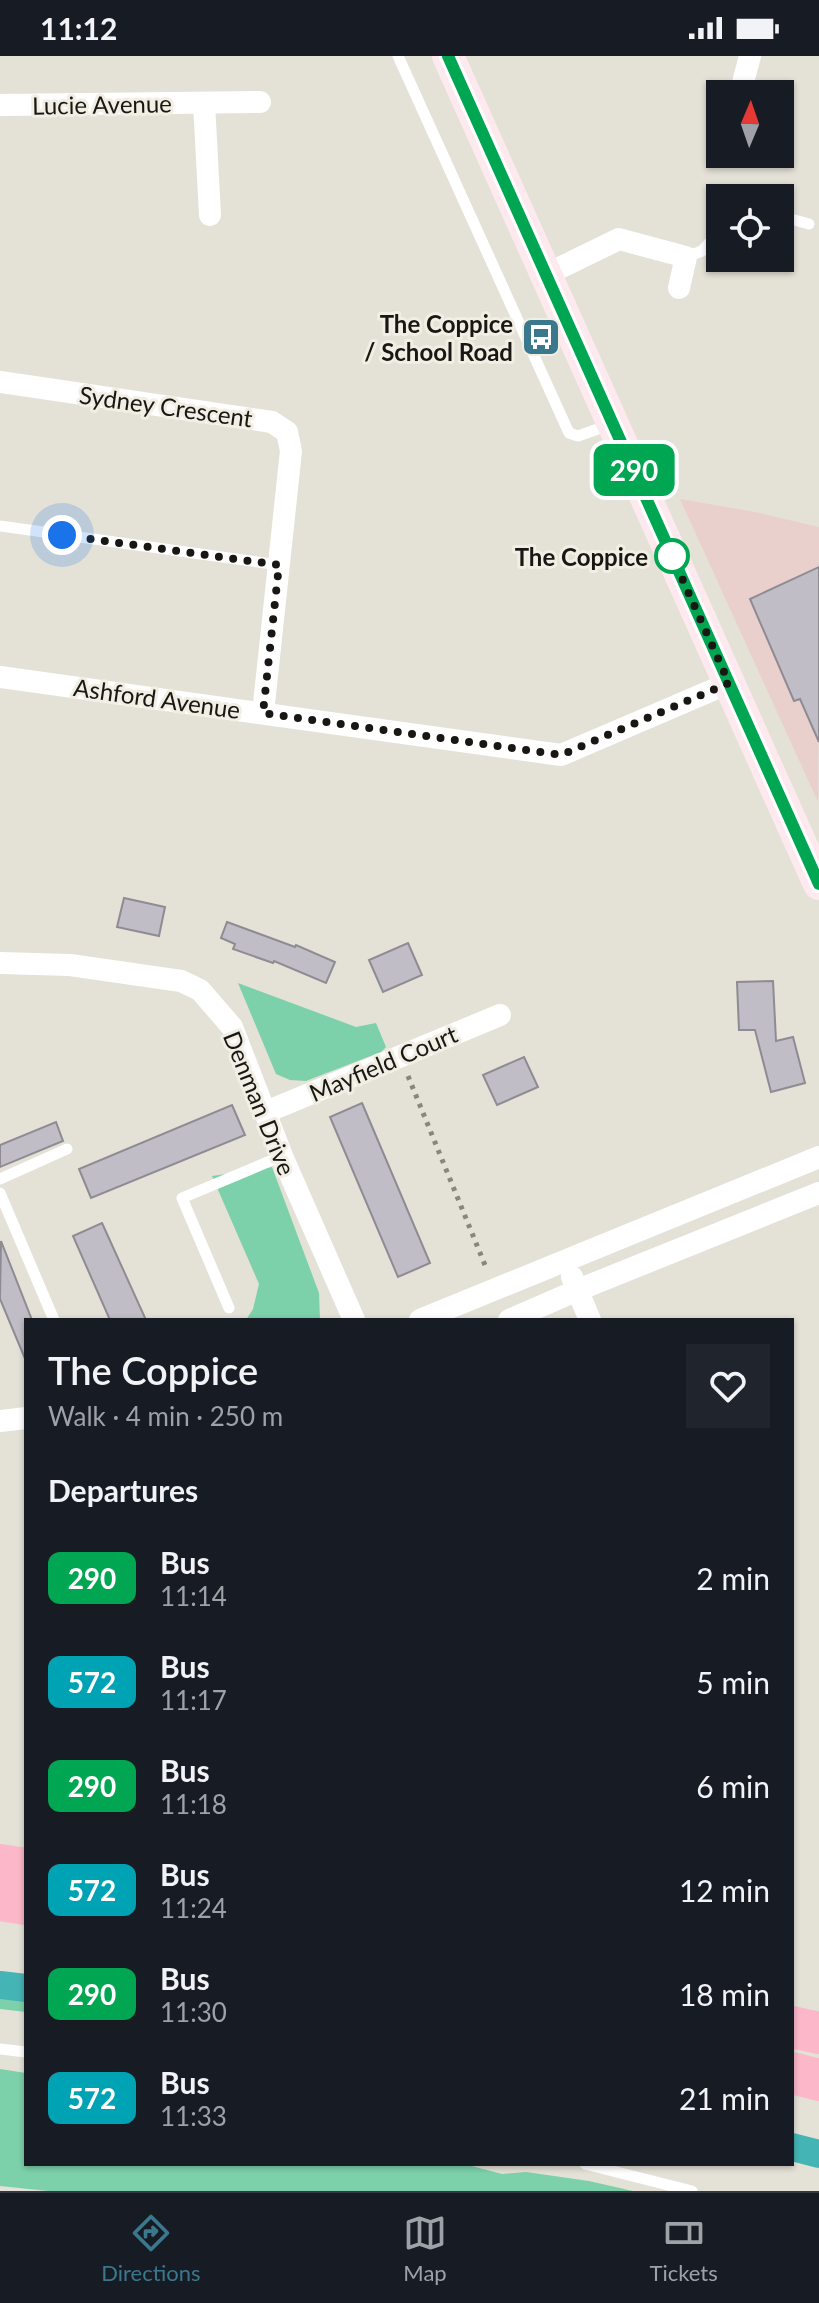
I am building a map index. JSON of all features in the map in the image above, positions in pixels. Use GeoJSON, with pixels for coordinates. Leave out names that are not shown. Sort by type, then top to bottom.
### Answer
{"type":"FeatureCollection","features":[{"type":"Feature","properties":{"kind":"highway"},"geometry":{"type":"LineString","coordinates":[[0,1865],[24,1869]]}},
{"type":"Feature","properties":{"kind":"highway"},"geometry":{"type":"LineString","coordinates":[[0,1900],[24,1904]]}},
{"type":"Feature","properties":{"kind":"highway"},"geometry":{"type":"LineString","coordinates":[[794,2027],[819,2033]]}},
{"type":"Feature","properties":{"kind":"highway"},"geometry":{"type":"LineString","coordinates":[[794,2074],[819,2080]]}},
{"type":"Feature","properties":{"kind":"main road"},"geometry":{"type":"LineString","coordinates":[[448,56],[819,884]]}},
{"type":"Feature","properties":{"kind":"street"},"geometry":{"type":"LineString","coordinates":[[744,80],[750,56]]}},
{"type":"Feature","properties":{"kind":"street","name":"Lucie Avenue"},"geometry":{"type":"LineString","coordinates":[[0,105],[260,102]]}},
{"type":"Feature","properties":{"kind":"street","name":"Lucie Avenue"},"geometry":{"type":"LineString","coordinates":[[204,103],[210,215]]}},
{"type":"Feature","properties":{"kind":"street"},"geometry":{"type":"LineString","coordinates":[[545,275],[619,239],[686,257],[679,288]]}},
{"type":"Feature","properties":{"kind":"street","name":"Sydney Crescent"},"geometry":{"type":"LineString","coordinates":[[0,382],[272,422],[287,432],[291,451],[263,713]]}},
{"type":"Feature","properties":{"kind":"street","name":"Ashford Avenue"},"geometry":{"type":"LineString","coordinates":[[0,677],[561,755],[729,683]]}},
{"type":"Feature","properties":{"kind":"street","name":"Denman Drive"},"geometry":{"type":"LineString","coordinates":[[0,963],[70,965],[181,981],[200,990],[232,1027],[282,1156],[353,1318]]}},
{"type":"Feature","properties":{"kind":"street","name":"Mayfield Court"},"geometry":{"type":"LineString","coordinates":[[266,1112],[500,1015]]}},
{"type":"Feature","properties":{"kind":"street"},"geometry":{"type":"LineString","coordinates":[[425,1318],[819,1157]]}},
{"type":"Feature","properties":{"kind":"street"},"geometry":{"type":"LineString","coordinates":[[514,1318],[819,1193]]}},
{"type":"Feature","properties":{"kind":"street"},"geometry":{"type":"LineString","coordinates":[[566,1261],[589,1318]]}},
{"type":"Feature","properties":{"kind":"street"},"geometry":{"type":"LineString","coordinates":[[0,1421],[24,1418]]}},
{"type":"Feature","properties":{"kind":"lane"},"geometry":{"type":"LineString","coordinates":[[398,56],[569,433],[578,436],[613,423]]}},
{"type":"Feature","properties":{"kind":"lane"},"geometry":{"type":"LineString","coordinates":[[794,220],[809,224]]}},
{"type":"Feature","properties":{"kind":"lane"},"geometry":{"type":"LineString","coordinates":[[686,257],[706,247]]}},
{"type":"Feature","properties":{"kind":"lane"},"geometry":{"type":"LineString","coordinates":[[0,526],[279,565]]}},
{"type":"Feature","properties":{"kind":"lane"},"geometry":{"type":"LineString","coordinates":[[0,1179],[67,1149]]}},
{"type":"Feature","properties":{"kind":"lane"},"geometry":{"type":"LineString","coordinates":[[229,1308],[182,1198],[282,1156]]}},
{"type":"Feature","properties":{"kind":"lane"},"geometry":{"type":"LineString","coordinates":[[0,1193],[53,1318]]}},
{"type":"Feature","properties":{"kind":"lane"},"geometry":{"type":"LineString","coordinates":[[0,2049],[24,2052]]}},
{"type":"Feature","properties":{"kind":"lane"},"geometry":{"type":"LineString","coordinates":[[593,2166],[692,2191]]}},
{"type":"Feature","properties":{"kind":"path"},"geometry":{"type":"LineString","coordinates":[[400,1056],[495,1290]]}},
{"type":"Feature","properties":{"kind":"shaded area"},"geometry":{"type":"Polygon","coordinates":[[[680,499],[819,527],[818,802],[680,499]]]}},
{"type":"Feature","properties":{"kind":"green space"},"geometry":{"type":"Polygon","coordinates":[[[238,983],[356,1027],[376,1023],[386,1047],[381,1052],[306,1081],[290,1080],[276,1074],[238,983]]]}},
{"type":"Feature","properties":{"kind":"green space"},"geometry":{"type":"Polygon","coordinates":[[[272,1167],[319,1293],[320,1318],[247,1318],[253,1309],[259,1284],[212,1176],[272,1167]]]}},
{"type":"Feature","properties":{"kind":"green space"},"geometry":{"type":"Polygon","coordinates":[[[0,1993],[24,1996],[24,2012],[0,2009],[0,1993]]]}},
{"type":"Feature","properties":{"kind":"green space"},"geometry":{"type":"Polygon","coordinates":[[[0,2069],[24,2073],[24,2166],[472,2166],[502,2174],[526,2172],[633,2191],[48,2191],[0,2186],[0,2069]]]}},
{"type":"Feature","properties":{"kind":"building"},"geometry":{"type":"Polygon","coordinates":[[[819,567],[819,742],[800,699],[794,701],[750,599],[819,567]]]}},
{"type":"Feature","properties":{"kind":"building"},"geometry":{"type":"Polygon","coordinates":[[[124,898],[165,907],[159,936],[117,927],[124,898]]]}},
{"type":"Feature","properties":{"kind":"building"},"geometry":{"type":"Polygon","coordinates":[[[227,922],[335,962],[326,983],[274,961],[233,949],[235,944],[221,938],[227,922]]]}},
{"type":"Feature","properties":{"kind":"building"},"geometry":{"type":"Polygon","coordinates":[[[408,943],[422,975],[383,992],[369,960],[408,943]]]}},
{"type":"Feature","properties":{"kind":"building"},"geometry":{"type":"Polygon","coordinates":[[[773,981],[776,1041],[793,1037],[805,1083],[771,1092],[755,1030],[739,1030],[737,982],[773,981]]]}},
{"type":"Feature","properties":{"kind":"building"},"geometry":{"type":"Polygon","coordinates":[[[524,1057],[538,1087],[497,1105],[483,1075],[524,1057]]]}},
{"type":"Feature","properties":{"kind":"building"},"geometry":{"type":"Polygon","coordinates":[[[362,1103],[430,1263],[398,1277],[330,1117],[362,1103]]]}},
{"type":"Feature","properties":{"kind":"building"},"geometry":{"type":"Polygon","coordinates":[[[232,1105],[245,1135],[91,1198],[79,1169],[232,1105]]]}},
{"type":"Feature","properties":{"kind":"building"},"geometry":{"type":"Polygon","coordinates":[[[56,1122],[63,1141],[0,1167],[0,1145],[56,1122]]]}},
{"type":"Feature","properties":{"kind":"building"},"geometry":{"type":"Polygon","coordinates":[[[102,1223],[145,1318],[109,1318],[73,1236],[102,1223]]]}},
{"type":"Feature","properties":{"kind":"building"},"geometry":{"type":"Polygon","coordinates":[[[1,1241],[31,1318],[24,1318],[24,1356],[0,1299],[1,1241]]]}},
{"type":"Feature","properties":{"kind":"waterway"},"geometry":{"type":"LineString","coordinates":[[0,1985],[24,1988]]}},
{"type":"Feature","properties":{"kind":"waterway"},"geometry":{"type":"LineString","coordinates":[[794,2148],[819,2154]]}},
{"type":"Feature","properties":{"kind":"bus line","name":"290"},"geometry":{"type":"LineString","coordinates":[[448,56],[819,884]]}},
{"type":"Feature","properties":{"kind":"place","name":"The Coppice / School Road"},"geometry":{"type":"Point","coordinates":[541,337]}},
{"type":"Feature","properties":{"kind":"place","name":"The Coppice"},"geometry":{"type":"Point","coordinates":[672,556]}},
{"type":"Feature","properties":{"kind":"route"},"geometry":{"type":"LineString","coordinates":[[62,535],[279,565],[263,713],[561,755],[729,683],[672,556]]}}]}
